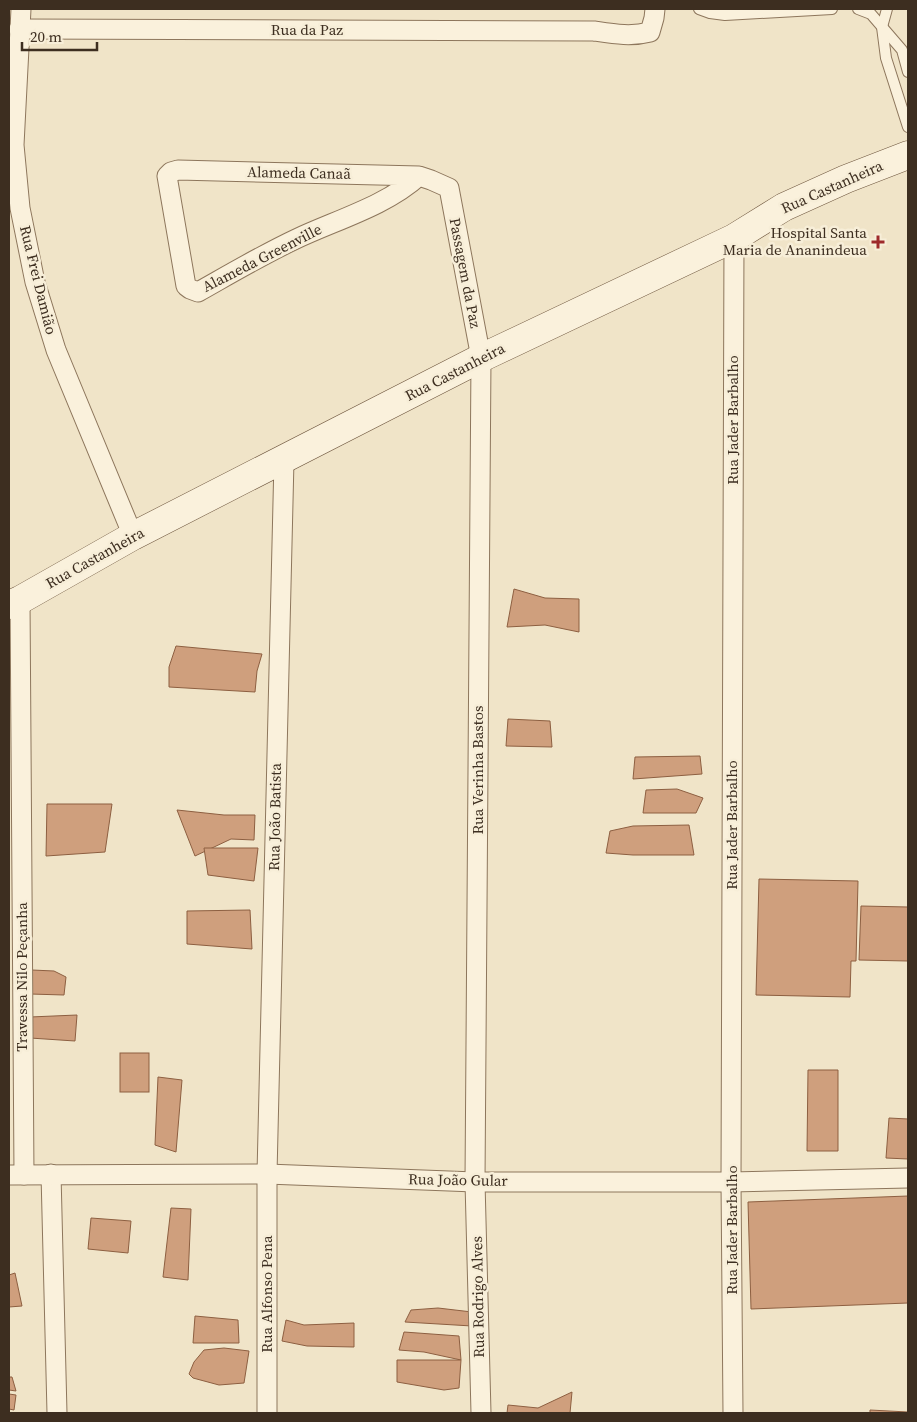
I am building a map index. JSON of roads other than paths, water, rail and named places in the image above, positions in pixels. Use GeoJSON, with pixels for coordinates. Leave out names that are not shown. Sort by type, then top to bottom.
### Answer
{"type":"FeatureCollection","features":[{"type":"Feature","properties":{"kind":"street","name":"Rua Frei Damião"},"geometry":{"type":"LineString","coordinates":[[21,9],[14,145],[20,208],[35,282],[56,350],[133,536]]}},
{"type":"Feature","properties":{"kind":"street","name":"Rua da Paz"},"geometry":{"type":"LineString","coordinates":[[20,29],[594,31],[639,35],[650,32],[655,9]]}},
{"type":"Feature","properties":{"kind":"street","name":"Rua Castanheira"},"geometry":{"type":"LineString","coordinates":[[14,602],[133,536],[481,358],[734,238],[784,207],[908,154]]}},
{"type":"Feature","properties":{"kind":"street","name":"Alameda Greenville"},"geometry":{"type":"LineString","coordinates":[[178,170],[171,172],[167,176],[186,286],[198,292],[295,240],[405,189],[419,176]]}},
{"type":"Feature","properties":{"kind":"street","name":"Alameda Canaã"},"geometry":{"type":"LineString","coordinates":[[178,170],[419,176]]}},
{"type":"Feature","properties":{"kind":"street","name":"Passagem da Paz"},"geometry":{"type":"LineString","coordinates":[[419,176],[448,188],[481,358]]}},
{"type":"Feature","properties":{"kind":"street","name":"Rua Jader Barbalho"},"geometry":{"type":"LineString","coordinates":[[733,1413],[731,1182],[734,238]]}},
{"type":"Feature","properties":{"kind":"street","name":"Rua Verinha Bastos"},"geometry":{"type":"LineString","coordinates":[[475,1182],[481,358]]}},
{"type":"Feature","properties":{"kind":"street","name":"Rua João Batista"},"geometry":{"type":"LineString","coordinates":[[267,1174],[284,460]]}},
{"type":"Feature","properties":{"kind":"street","name":"Travessa Nilo Peçanha"},"geometry":{"type":"LineString","coordinates":[[14,602],[16,1175]]}},
{"type":"Feature","properties":{"kind":"street"},"geometry":{"type":"LineString","coordinates":[[51,1174],[57,1413]]}},
{"type":"Feature","properties":{"kind":"street","name":"Rua João Gular"},"geometry":{"type":"LineString","coordinates":[[16,1175],[267,1174],[475,1182],[731,1182],[908,1178]]}},
{"type":"Feature","properties":{"kind":"street","name":"Rua Alfonso Pena"},"geometry":{"type":"LineString","coordinates":[[267,1174],[267,1413]]}},
{"type":"Feature","properties":{"kind":"street","name":"Rua Rodrigo Alves"},"geometry":{"type":"LineString","coordinates":[[475,1182],[481,1413]]}},
{"type":"Feature","properties":{"kind":"lane"},"geometry":{"type":"LineString","coordinates":[[699,9],[725,15],[832,9]]}},
{"type":"Feature","properties":{"kind":"lane"},"geometry":{"type":"LineString","coordinates":[[858,9],[871,14],[902,50],[908,72]]}},
{"type":"Feature","properties":{"kind":"lane"},"geometry":{"type":"LineString","coordinates":[[887,9],[882,28],[886,58],[908,127]]}},
{"type":"Feature","properties":{"kind":"place","name":"Hospital Santa Maria de Ananindeua"},"geometry":{"type":"Point","coordinates":[878,242]}}]}
